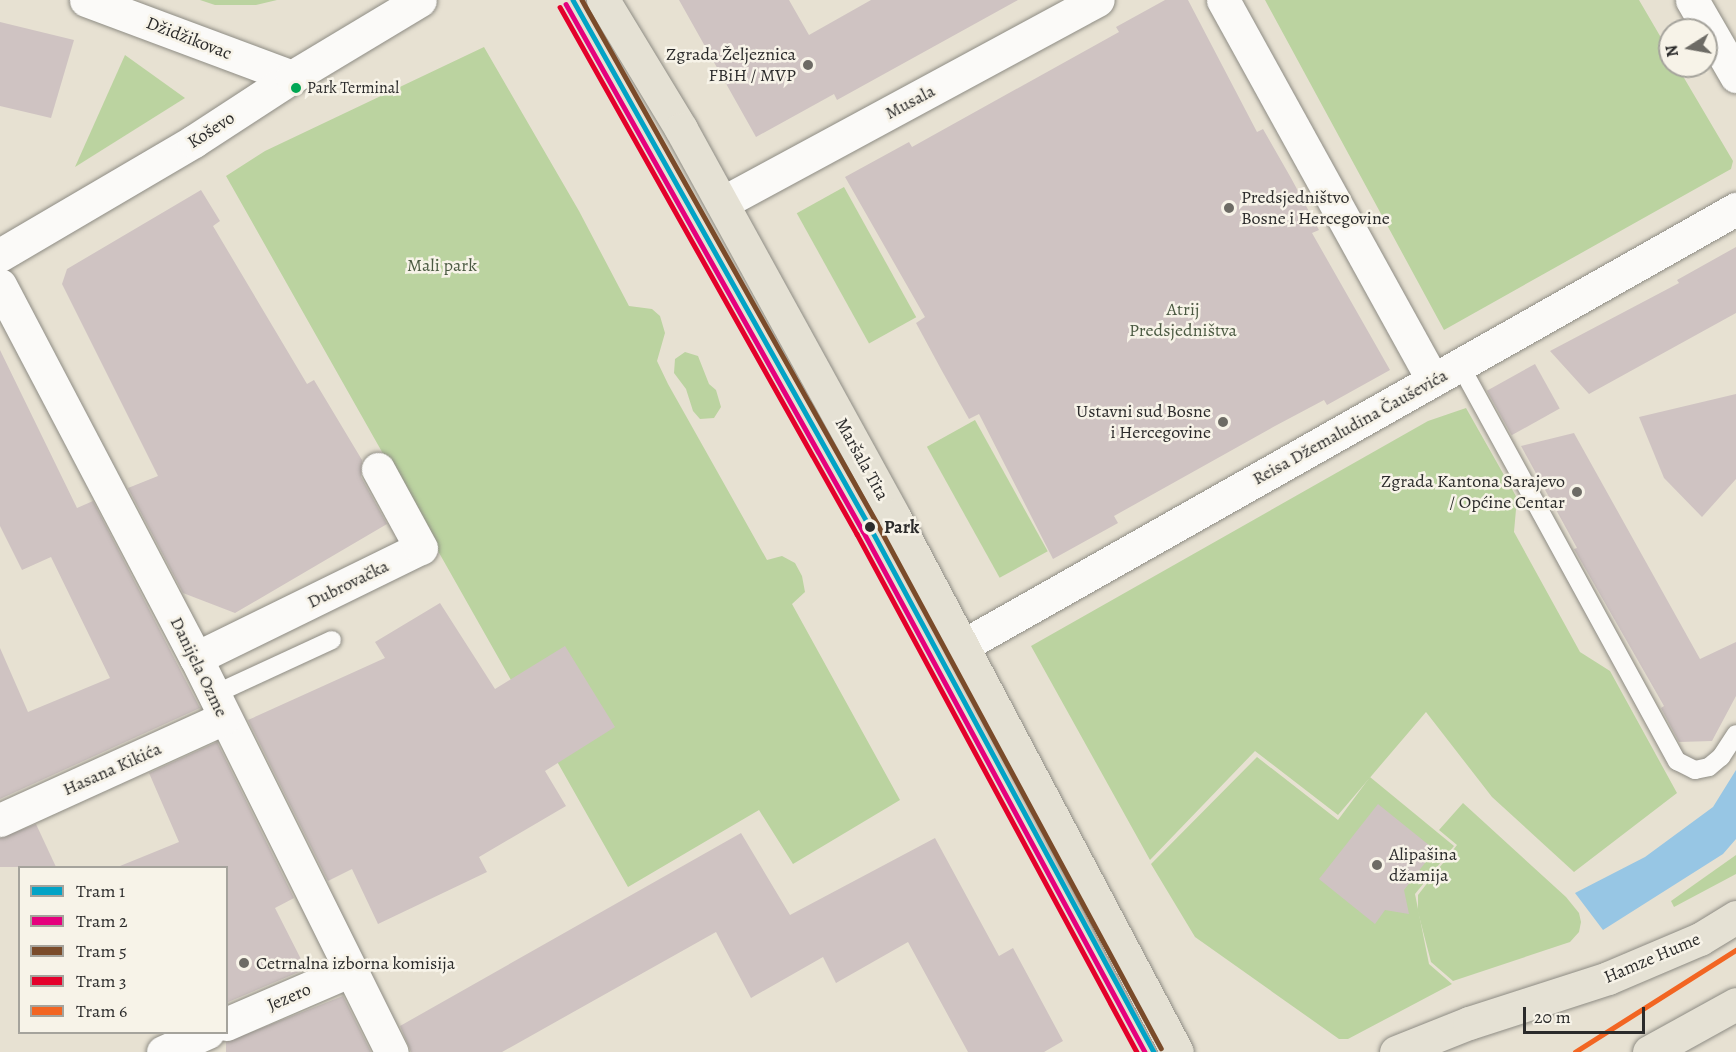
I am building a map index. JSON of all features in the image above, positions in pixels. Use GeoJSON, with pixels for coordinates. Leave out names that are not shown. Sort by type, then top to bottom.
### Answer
{"type":"FeatureCollection","features":[{"type":"Feature","properties":{"kind":"main road","name":"Maršala Tita"},"geometry":{"type":"LineString","coordinates":[[603,0],[722,203],[964,645],[1177,1052]]}},
{"type":"Feature","properties":{"kind":"main road","name":"Hamze Hume"},"geometry":{"type":"LineString","coordinates":[[1396,1052],[1469,1023],[1608,978],[1700,939],[1736,917]]}},
{"type":"Feature","properties":{"kind":"main road"},"geometry":{"type":"LineString","coordinates":[[1648,1052],[1736,1004]]}},
{"type":"Feature","properties":{"kind":"main road"},"geometry":{"type":"LineString","coordinates":[[1440,1052],[1469,1023]]}},
{"type":"Feature","properties":{"kind":"street","name":"Džidžikovac"},"geometry":{"type":"LineString","coordinates":[[86,0],[292,77]]}},
{"type":"Feature","properties":{"kind":"street","name":"Koševo"},"geometry":{"type":"LineString","coordinates":[[0,255],[194,141],[292,77],[420,0]]}},
{"type":"Feature","properties":{"kind":"street","name":"Musala"},"geometry":{"type":"LineString","coordinates":[[722,203],[1098,0]]}},
{"type":"Feature","properties":{"kind":"street"},"geometry":{"type":"LineString","coordinates":[[1222,0],[1447,372]]}},
{"type":"Feature","properties":{"kind":"street"},"geometry":{"type":"LineString","coordinates":[[1692,0],[1736,75]]}},
{"type":"Feature","properties":{"kind":"street","name":"Reisa Džemaludina Čauševića"},"geometry":{"type":"LineString","coordinates":[[964,645],[1736,208]]}},
{"type":"Feature","properties":{"kind":"street","name":"Danijela Ozme"},"geometry":{"type":"LineString","coordinates":[[0,285],[196,658],[218,707],[392,1052]]}},
{"type":"Feature","properties":{"kind":"street","name":"Dubrovačka"},"geometry":{"type":"LineString","coordinates":[[196,658],[420,548],[378,469]]}},
{"type":"Feature","properties":{"kind":"street","name":"Hasana Kikića"},"geometry":{"type":"LineString","coordinates":[[0,820],[218,707]]}},
{"type":"Feature","properties":{"kind":"street","name":"Jezero"},"geometry":{"type":"LineString","coordinates":[[228,1023],[351,970]]}},
{"type":"Feature","properties":{"kind":"street"},"geometry":{"type":"LineString","coordinates":[[163,1052],[204,1034]]}},
{"type":"Feature","properties":{"kind":"lane"},"geometry":{"type":"LineString","coordinates":[[1447,372],[1677,761],[1695,770],[1708,767],[1720,757],[1736,734]]}},
{"type":"Feature","properties":{"kind":"lane"},"geometry":{"type":"LineString","coordinates":[[218,707],[332,640]]}},
{"type":"Feature","properties":{"kind":"green space"},"geometry":{"type":"Polygon","coordinates":[[[200,0],[277,0],[256,5],[215,5],[200,0]]]}},
{"type":"Feature","properties":{"kind":"green space"},"geometry":{"type":"Polygon","coordinates":[[[1265,0],[1639,0],[1658,32],[1658,78],[1684,78],[1733,161],[1731,169],[1444,330],[1265,0]]]}},
{"type":"Feature","properties":{"kind":"green space","name":"Mali park"},"geometry":{"type":"Polygon","coordinates":[[[484,47],[579,211],[629,306],[652,309],[660,316],[665,333],[657,361],[668,384],[767,560],[782,556],[795,563],[802,576],[805,592],[792,604],[900,800],[793,864],[759,810],[628,887],[226,176],[265,151],[484,47]]]}},
{"type":"Feature","properties":{"kind":"green space"},"geometry":{"type":"Polygon","coordinates":[[[125,55],[185,98],[75,167],[125,55]]]}},
{"type":"Feature","properties":{"kind":"green space"},"geometry":{"type":"Polygon","coordinates":[[[844,187],[916,317],[869,343],[797,213],[844,187]]]}},
{"type":"Feature","properties":{"kind":"green space"},"geometry":{"type":"Polygon","coordinates":[[[685,352],[698,356],[709,384],[716,390],[721,407],[714,418],[700,419],[693,411],[686,389],[674,373],[675,359],[685,352]]]}},
{"type":"Feature","properties":{"kind":"green space"},"geometry":{"type":"Polygon","coordinates":[[[1466,408],[1517,498],[1514,532],[1580,652],[1610,671],[1677,793],[1574,872],[1492,797],[1426,712],[1338,815],[1255,751],[1150,860],[1031,646],[1428,421],[1466,408]]]}},
{"type":"Feature","properties":{"kind":"green space"},"geometry":{"type":"Polygon","coordinates":[[[975,420],[1048,551],[1000,578],[927,447],[975,420]]]}},
{"type":"Feature","properties":{"kind":"green space"},"geometry":{"type":"Polygon","coordinates":[[[1257,757],[1338,820],[1370,777],[1454,846],[1415,894],[1429,964],[1452,984],[1348,1039],[1339,1039],[1195,937],[1151,864],[1257,757]]]}},
{"type":"Feature","properties":{"kind":"green space"},"geometry":{"type":"Polygon","coordinates":[[[1463,803],[1566,897],[1579,913],[1581,922],[1579,932],[1570,942],[1453,981],[1431,962],[1418,912],[1418,895],[1457,845],[1439,830],[1463,803]]]}},
{"type":"Feature","properties":{"kind":"green space"},"geometry":{"type":"Polygon","coordinates":[[[1736,855],[1736,874],[1674,907],[1671,901],[1736,855]]]}},
{"type":"Feature","properties":{"kind":"water"},"geometry":{"type":"Polygon","coordinates":[[[1736,770],[1736,839],[1723,854],[1603,930],[1575,893],[1645,857],[1713,807],[1736,770]]]}},
{"type":"Feature","properties":{"kind":"building","name":"Zgrada Željeznica FBiH / MVP"},"geometry":{"type":"Polygon","coordinates":[[[679,0],[789,0],[809,35],[871,0],[1018,0],[837,100],[834,94],[756,137],[679,0]]]}},
{"type":"Feature","properties":{"kind":"building"},"geometry":{"type":"Polygon","coordinates":[[[1165,0],[1188,0],[1257,132],[1263,129],[1291,178],[1319,230],[1312,233],[1390,370],[1327,405],[1324,400],[1114,516],[1118,523],[1053,559],[979,414],[969,419],[942,371],[916,323],[925,317],[845,177],[909,142],[912,147],[1119,32],[1116,27],[1165,0]]]}},
{"type":"Feature","properties":{"kind":"building"},"geometry":{"type":"Polygon","coordinates":[[[0,22],[74,40],[51,118],[0,106],[0,22]]]}},
{"type":"Feature","properties":{"kind":"building"},"geometry":{"type":"Polygon","coordinates":[[[201,190],[220,221],[213,226],[307,384],[314,380],[362,460],[361,477],[387,524],[235,613],[183,593],[128,488],[158,476],[62,284],[67,269],[201,190]]]}},
{"type":"Feature","properties":{"kind":"building"},"geometry":{"type":"Polygon","coordinates":[[[1736,247],[1736,313],[1589,394],[1550,351],[1679,283],[1677,280],[1736,247]]]}},
{"type":"Feature","properties":{"kind":"building"},"geometry":{"type":"Polygon","coordinates":[[[0,350],[77,508],[93,501],[200,708],[0,799],[0,648],[28,712],[110,678],[51,557],[22,570],[0,526],[0,350]]]}},
{"type":"Feature","properties":{"kind":"building"},"geometry":{"type":"Polygon","coordinates":[[[1535,364],[1560,409],[1512,435],[1487,391],[1535,364]]]}},
{"type":"Feature","properties":{"kind":"building"},"geometry":{"type":"Polygon","coordinates":[[[1736,394],[1736,479],[1702,517],[1664,478],[1639,417],[1736,394]]]}},
{"type":"Feature","properties":{"kind":"building"},"geometry":{"type":"Polygon","coordinates":[[[1574,433],[1700,659],[1736,642],[1736,696],[1712,741],[1679,742],[1661,708],[1664,706],[1574,549],[1577,548],[1521,446],[1574,433]]]}},
{"type":"Feature","properties":{"kind":"building"},"geometry":{"type":"Polygon","coordinates":[[[440,603],[495,689],[565,646],[615,727],[545,771],[566,806],[479,857],[487,872],[378,924],[352,869],[328,881],[248,720],[385,658],[375,642],[440,603]]]}},
{"type":"Feature","properties":{"kind":"building"},"geometry":{"type":"Polygon","coordinates":[[[217,742],[294,898],[275,908],[306,969],[228,1002],[228,866],[120,866],[179,842],[149,773],[217,742]]]}},
{"type":"Feature","properties":{"kind":"building","name":"Alipašina džamija"},"geometry":{"type":"Polygon","coordinates":[[[1378,804],[1435,850],[1404,890],[1409,914],[1385,910],[1375,924],[1319,879],[1378,804]]]}},
{"type":"Feature","properties":{"kind":"building"},"geometry":{"type":"Polygon","coordinates":[[[36,824],[56,866],[0,867],[0,838],[36,824]]]}},
{"type":"Feature","properties":{"kind":"building"},"geometry":{"type":"Polygon","coordinates":[[[741,833],[790,915],[935,838],[999,956],[1013,948],[1063,1041],[1044,1052],[968,1052],[908,942],[836,983],[823,957],[751,998],[716,932],[502,1052],[411,1052],[400,1026],[741,833]]]}},
{"type":"Feature","properties":{"kind":"building"},"geometry":{"type":"Polygon","coordinates":[[[343,996],[371,1052],[226,1052],[226,1042],[343,996]]]}},
{"type":"Feature","properties":{"kind":"tram line","name":"1"},"geometry":{"type":"LineString","coordinates":[[573,0],[870,527],[1154,1052]]}},
{"type":"Feature","properties":{"kind":"tram line","name":"5"},"geometry":{"type":"LineString","coordinates":[[582,0],[877,523],[1161,1048]]}},
{"type":"Feature","properties":{"kind":"tram line","name":"2"},"geometry":{"type":"LineString","coordinates":[[566,4],[863,531],[1145,1052]]}},
{"type":"Feature","properties":{"kind":"tram line","name":"3"},"geometry":{"type":"LineString","coordinates":[[560,7],[857,534],[1137,1052]]}},
{"type":"Feature","properties":{"kind":"tram line","name":"6"},"geometry":{"type":"LineString","coordinates":[[1575,1052],[1736,950]]}},
{"type":"Feature","properties":{"kind":"place","name":"Zgrada Željeznica FBiH / MVP"},"geometry":{"type":"Point","coordinates":[808,65]}},
{"type":"Feature","properties":{"kind":"place","name":"Park Terminal"},"geometry":{"type":"Point","coordinates":[296,88]}},
{"type":"Feature","properties":{"kind":"place","name":"Predsjedništvo Bosne i Hercegovine"},"geometry":{"type":"Point","coordinates":[1229,208]}},
{"type":"Feature","properties":{"kind":"place","name":"Ustavni sud Bosne i Hercegovine"},"geometry":{"type":"Point","coordinates":[1223,422]}},
{"type":"Feature","properties":{"kind":"place","name":"Zgrada Kantona Sarajevo / Općine Centar"},"geometry":{"type":"Point","coordinates":[1577,492]}},
{"type":"Feature","properties":{"kind":"place","name":"Park"},"geometry":{"type":"Point","coordinates":[870,527]}},
{"type":"Feature","properties":{"kind":"place","name":"Alipašina džamija"},"geometry":{"type":"Point","coordinates":[1377,865]}},
{"type":"Feature","properties":{"kind":"place","name":"Cetrnalna izborna komisija"},"geometry":{"type":"Point","coordinates":[244,963]}},
{"type":"Feature","properties":{"kind":"park label","name":"Atrij Predsjedništva"},"geometry":{"type":"Point","coordinates":[1183,320]}}]}
